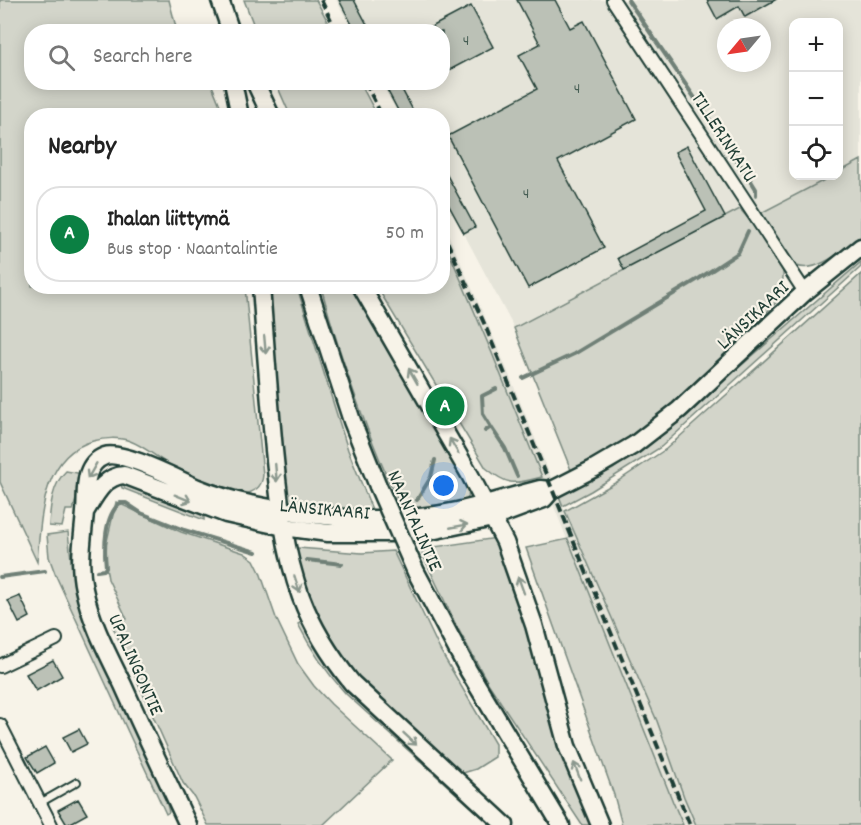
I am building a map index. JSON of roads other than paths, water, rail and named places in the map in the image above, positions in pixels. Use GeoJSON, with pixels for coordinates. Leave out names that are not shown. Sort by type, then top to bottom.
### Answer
{"type":"FeatureCollection","features":[{"type":"Feature","properties":{"kind":"main road"},"geometry":{"type":"LineString","coordinates":[[218,0],[222,24]]}},
{"type":"Feature","properties":{"kind":"main road"},"geometry":{"type":"LineString","coordinates":[[218,0],[228,24]]}},
{"type":"Feature","properties":{"kind":"main road"},"geometry":{"type":"LineString","coordinates":[[235,90],[238,108]]}},
{"type":"Feature","properties":{"kind":"main road"},"geometry":{"type":"LineString","coordinates":[[250,90],[256,108]]}},
{"type":"Feature","properties":{"kind":"main road"},"geometry":{"type":"LineString","coordinates":[[259,90],[268,108]]}},
{"type":"Feature","properties":{"kind":"main road","name":"LÄNSIKAARI"},"geometry":{"type":"LineString","coordinates":[[129,475],[226,514],[284,527],[328,533],[431,531],[490,511],[540,489],[552,489],[612,458],[657,428],[687,403],[805,292],[861,247]]}},
{"type":"Feature","properties":{"kind":"main road"},"geometry":{"type":"LineString","coordinates":[[262,294],[281,509],[291,564],[302,599],[316,631],[336,663],[373,704],[505,825]]}},
{"type":"Feature","properties":{"kind":"main road","name":"NAANTALINTIE"},"geometry":{"type":"LineString","coordinates":[[311,294],[352,421],[416,572],[468,670],[561,825]]}},
{"type":"Feature","properties":{"kind":"main road"},"geometry":{"type":"LineString","coordinates":[[366,294],[490,511],[512,561],[532,616],[567,746],[600,825]]}},
{"type":"Feature","properties":{"kind":"main road","name":"UPALINGONTIE"},"geometry":{"type":"LineString","coordinates":[[128,458],[107,455],[91,468],[85,487],[81,570],[89,609],[188,825]]}},
{"type":"Feature","properties":{"kind":"main road","name":"LÄNSIKAARI"},"geometry":{"type":"LineString","coordinates":[[128,458],[230,499],[327,517],[400,519],[458,511],[490,511]]}},
{"type":"Feature","properties":{"kind":"main road","name":"UPALINGONTIE"},"geometry":{"type":"LineString","coordinates":[[85,512],[106,482],[117,475],[129,475]]}},
{"type":"Feature","properties":{"kind":"main road","name":"NAANTALINTIE"},"geometry":{"type":"LineString","coordinates":[[519,755],[573,825]]}},
{"type":"Feature","properties":{"kind":"street","name":"TILLERINKATU"},"geometry":{"type":"LineString","coordinates":[[613,0],[805,292]]}},
{"type":"Feature","properties":{"kind":"street"},"geometry":{"type":"LineString","coordinates":[[0,666],[56,639]]}},
{"type":"Feature","properties":{"kind":"street"},"geometry":{"type":"LineString","coordinates":[[0,725],[51,825]]}},
{"type":"Feature","properties":{"kind":"lane"},"geometry":{"type":"LineString","coordinates":[[40,803],[77,782]]}},
{"type":"Feature","properties":{"kind":"waterway"},"geometry":{"type":"LineString","coordinates":[[628,0],[748,176],[756,189],[756,195]]}},
{"type":"Feature","properties":{"kind":"waterway"},"geometry":{"type":"LineString","coordinates":[[523,378],[574,354],[700,278],[738,253],[748,231]]}},
{"type":"Feature","properties":{"kind":"waterway"},"geometry":{"type":"LineString","coordinates":[[485,431],[491,427],[483,414],[482,396],[496,389]]}},
{"type":"Feature","properties":{"kind":"waterway"},"geometry":{"type":"LineString","coordinates":[[491,427],[505,448],[517,476]]}},
{"type":"Feature","properties":{"kind":"waterway"},"geometry":{"type":"LineString","coordinates":[[417,500],[431,477],[435,460]]}},
{"type":"Feature","properties":{"kind":"waterway"},"geometry":{"type":"LineString","coordinates":[[97,571],[104,570],[106,567],[105,542],[108,524],[120,503],[126,503],[141,513],[184,530],[256,552]]}},
{"type":"Feature","properties":{"kind":"waterway"},"geometry":{"type":"LineString","coordinates":[[307,560],[342,564]]}},
{"type":"Feature","properties":{"kind":"waterway"},"geometry":{"type":"LineString","coordinates":[[0,577],[45,571]]}},
{"type":"Feature","properties":{"kind":"railway"},"geometry":{"type":"LineString","coordinates":[[321,0],[333,24]]}},
{"type":"Feature","properties":{"kind":"railway"},"geometry":{"type":"LineString","coordinates":[[369,90],[378,108]]}},
{"type":"Feature","properties":{"kind":"railway"},"geometry":{"type":"LineString","coordinates":[[450,248],[484,323],[690,825]]}},
{"type":"Feature","properties":{"kind":"place","name":"Ihalan liittymä"},"geometry":{"type":"Point","coordinates":[445,406]}}]}
